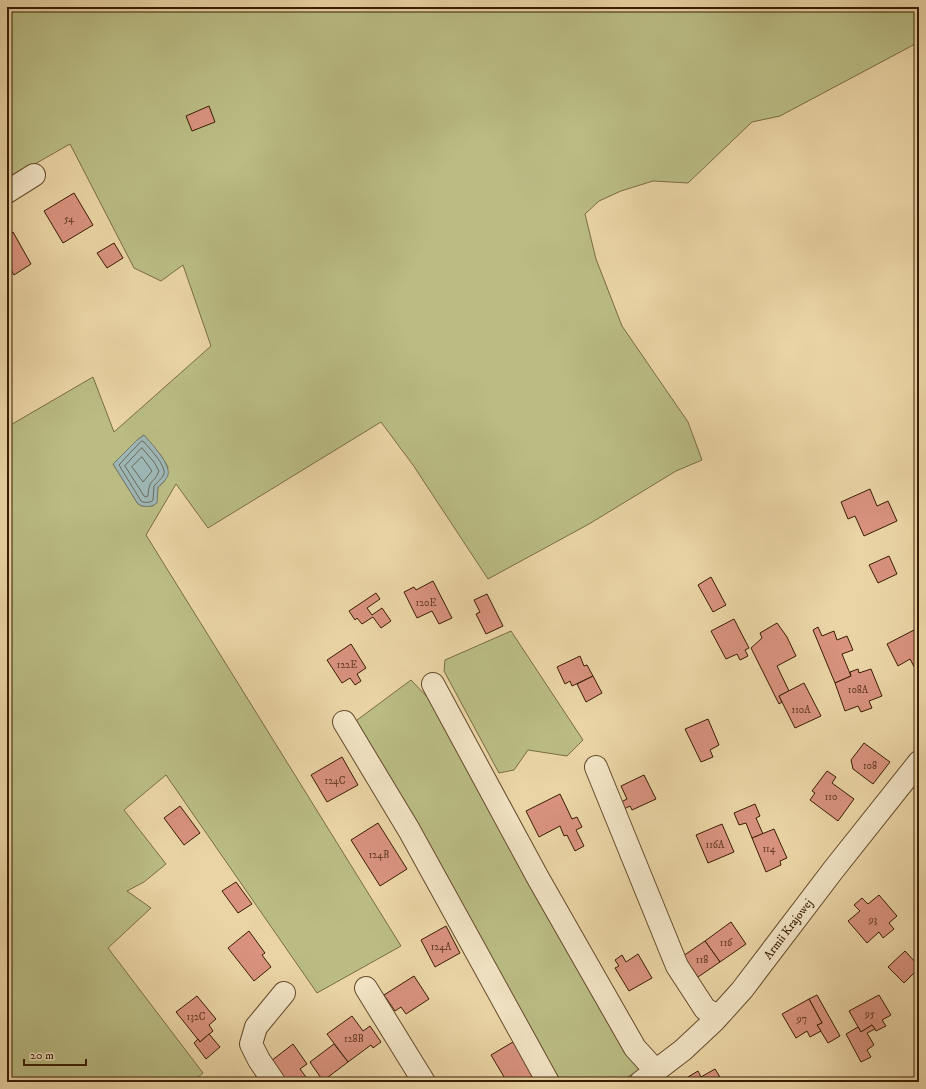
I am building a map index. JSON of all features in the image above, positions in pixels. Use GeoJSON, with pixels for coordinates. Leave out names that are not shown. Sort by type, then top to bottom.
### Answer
{"type":"FeatureCollection","features":[{"type":"Feature","properties":{"kind":"street"},"geometry":{"type":"LineString","coordinates":[[7,192],[34,175]]}},
{"type":"Feature","properties":{"kind":"street"},"geometry":{"type":"LineString","coordinates":[[433,684],[538,878],[635,1048],[648,1076]]}},
{"type":"Feature","properties":{"kind":"street"},"geometry":{"type":"LineString","coordinates":[[344,722],[409,830],[548,1082]]}},
{"type":"Feature","properties":{"kind":"street","name":"Armii Krajowej"},"geometry":{"type":"LineString","coordinates":[[648,1076],[683,1050],[742,990],[834,869],[919,762]]}},
{"type":"Feature","properties":{"kind":"street"},"geometry":{"type":"LineString","coordinates":[[596,767],[677,966],[705,1008],[718,1016]]}},
{"type":"Feature","properties":{"kind":"street"},"geometry":{"type":"LineString","coordinates":[[366,988],[424,1082]]}},
{"type":"Feature","properties":{"kind":"street"},"geometry":{"type":"LineString","coordinates":[[274,1082],[250,1044],[256,1027],[284,993]]}},
{"type":"Feature","properties":{"kind":"green space"},"geometry":{"type":"Polygon","coordinates":[[[7,7],[919,7],[919,42],[780,116],[752,122],[688,183],[653,181],[621,191],[599,201],[585,214],[596,259],[622,326],[688,422],[702,460],[676,471],[589,524],[488,579],[413,465],[381,422],[208,528],[176,484],[146,535],[401,946],[317,993],[166,775],[124,810],[166,864],[144,882],[127,891],[151,908],[108,948],[203,1073],[192,1082],[7,1082],[7,427],[93,377],[114,432],[211,346],[183,265],[161,281],[134,268],[70,144],[12,177],[7,167],[7,7]],[[144,435],[113,464],[138,504],[142,506],[153,506],[158,487],[164,482],[168,467],[144,435]]]}},
{"type":"Feature","properties":{"kind":"green space"},"geometry":{"type":"Polygon","coordinates":[[[511,631],[583,740],[567,756],[528,750],[514,770],[499,773],[444,671],[445,660],[511,631]]]}},
{"type":"Feature","properties":{"kind":"green space"},"geometry":{"type":"Polygon","coordinates":[[[411,680],[429,699],[643,1068],[619,1082],[559,1082],[353,723],[411,680]]]}},
{"type":"Feature","properties":{"kind":"water"},"geometry":{"type":"Polygon","coordinates":[[[144,435],[160,454],[168,470],[166,479],[158,487],[157,503],[148,506],[138,504],[113,464],[144,435]]]}},
{"type":"Feature","properties":{"kind":"building"},"geometry":{"type":"Polygon","coordinates":[[[919,48],[919,59],[914,50],[919,48]]]}},
{"type":"Feature","properties":{"kind":"building"},"geometry":{"type":"Polygon","coordinates":[[[209,106],[215,122],[192,131],[186,116],[209,106]]]}},
{"type":"Feature","properties":{"kind":"building"},"geometry":{"type":"Polygon","coordinates":[[[74,193],[93,225],[63,243],[44,211],[74,193]]]}},
{"type":"Feature","properties":{"kind":"building"},"geometry":{"type":"Polygon","coordinates":[[[13,232],[31,264],[14,275],[7,263],[7,236],[13,232]]]}},
{"type":"Feature","properties":{"kind":"building"},"geometry":{"type":"Polygon","coordinates":[[[114,243],[123,258],[107,268],[97,253],[114,243]]]}},
{"type":"Feature","properties":{"kind":"building"},"geometry":{"type":"Polygon","coordinates":[[[870,489],[877,506],[888,501],[897,521],[864,536],[855,516],[848,519],[841,502],[870,489]]]}},
{"type":"Feature","properties":{"kind":"building"},"geometry":{"type":"Polygon","coordinates":[[[889,556],[897,574],[878,583],[869,565],[889,556]]]}},
{"type":"Feature","properties":{"kind":"building"},"geometry":{"type":"Polygon","coordinates":[[[711,577],[726,605],[713,612],[698,585],[711,577]]]}},
{"type":"Feature","properties":{"kind":"building"},"geometry":{"type":"Polygon","coordinates":[[[433,581],[452,618],[439,624],[432,611],[417,618],[404,592],[414,587],[416,590],[433,581]]]}},
{"type":"Feature","properties":{"kind":"building"},"geometry":{"type":"Polygon","coordinates":[[[376,593],[380,599],[367,608],[372,615],[382,608],[391,621],[381,628],[373,617],[362,624],[357,618],[355,620],[349,611],[376,593]]]}},
{"type":"Feature","properties":{"kind":"building"},"geometry":{"type":"Polygon","coordinates":[[[487,594],[503,626],[486,634],[476,614],[480,612],[474,600],[487,594]]]}},
{"type":"Feature","properties":{"kind":"building"},"geometry":{"type":"Polygon","coordinates":[[[734,619],[749,648],[745,650],[748,656],[740,660],[737,654],[726,659],[711,631],[734,619]]]}},
{"type":"Feature","properties":{"kind":"building"},"geometry":{"type":"Polygon","coordinates":[[[777,623],[787,637],[796,656],[777,666],[789,691],[779,696],[782,702],[779,704],[751,648],[762,638],[760,633],[777,623]]]}},
{"type":"Feature","properties":{"kind":"building"},"geometry":{"type":"Polygon","coordinates":[[[818,627],[822,636],[834,631],[837,640],[847,636],[853,650],[842,654],[851,676],[835,683],[813,630],[818,627]]]}},
{"type":"Feature","properties":{"kind":"building"},"geometry":{"type":"Polygon","coordinates":[[[914,630],[919,640],[919,676],[910,659],[898,666],[887,644],[914,630]]]}},
{"type":"Feature","properties":{"kind":"building"},"geometry":{"type":"Polygon","coordinates":[[[351,644],[366,668],[357,674],[361,681],[355,685],[350,678],[342,683],[327,660],[351,644]]]}},
{"type":"Feature","properties":{"kind":"building"},"geometry":{"type":"Polygon","coordinates":[[[580,656],[584,666],[587,665],[593,676],[572,686],[570,681],[565,684],[557,667],[580,656]]]}},
{"type":"Feature","properties":{"kind":"building"},"geometry":{"type":"Polygon","coordinates":[[[858,669],[859,673],[871,669],[882,696],[869,701],[872,708],[861,712],[858,706],[845,711],[835,683],[851,676],[850,672],[858,669]]]}},
{"type":"Feature","properties":{"kind":"building"},"geometry":{"type":"Polygon","coordinates":[[[593,676],[602,693],[586,702],[577,684],[593,676]]]}},
{"type":"Feature","properties":{"kind":"building"},"geometry":{"type":"Polygon","coordinates":[[[804,683],[821,716],[795,728],[779,696],[804,683]]]}},
{"type":"Feature","properties":{"kind":"building"},"geometry":{"type":"Polygon","coordinates":[[[708,719],[719,745],[710,750],[713,757],[701,762],[685,729],[708,719]]]}},
{"type":"Feature","properties":{"kind":"building"},"geometry":{"type":"Polygon","coordinates":[[[864,743],[890,762],[873,784],[853,769],[851,760],[864,743]]]}},
{"type":"Feature","properties":{"kind":"building"},"geometry":{"type":"Polygon","coordinates":[[[342,757],[358,785],[327,802],[311,775],[342,757]]]}},
{"type":"Feature","properties":{"kind":"building"},"geometry":{"type":"Polygon","coordinates":[[[827,771],[836,777],[832,783],[854,799],[838,821],[810,800],[815,793],[812,791],[827,771]]]}},
{"type":"Feature","properties":{"kind":"building"},"geometry":{"type":"Polygon","coordinates":[[[644,775],[656,799],[632,810],[630,806],[624,809],[621,802],[627,799],[621,786],[644,775]]]}},
{"type":"Feature","properties":{"kind":"building"},"geometry":{"type":"Polygon","coordinates":[[[560,794],[572,819],[577,817],[582,827],[576,830],[584,846],[575,851],[567,835],[564,836],[560,826],[539,837],[526,811],[560,794]]]}},
{"type":"Feature","properties":{"kind":"building"},"geometry":{"type":"Polygon","coordinates":[[[755,804],[760,816],[756,818],[763,834],[752,838],[746,823],[739,825],[734,813],[755,804]]]}},
{"type":"Feature","properties":{"kind":"building"},"geometry":{"type":"Polygon","coordinates":[[[180,806],[200,833],[184,845],[164,818],[180,806]]]}},
{"type":"Feature","properties":{"kind":"building"},"geometry":{"type":"Polygon","coordinates":[[[378,823],[407,869],[380,886],[351,840],[378,823]]]}},
{"type":"Feature","properties":{"kind":"building"},"geometry":{"type":"Polygon","coordinates":[[[722,824],[734,852],[708,863],[696,835],[722,824]]]}},
{"type":"Feature","properties":{"kind":"building"},"geometry":{"type":"Polygon","coordinates":[[[774,829],[787,858],[780,861],[781,865],[766,872],[752,838],[774,829]]]}},
{"type":"Feature","properties":{"kind":"building"},"geometry":{"type":"Polygon","coordinates":[[[236,882],[252,904],[238,913],[222,891],[236,882]]]}},
{"type":"Feature","properties":{"kind":"building"},"geometry":{"type":"Polygon","coordinates":[[[879,895],[897,916],[889,923],[894,929],[883,938],[879,932],[867,943],[848,921],[860,911],[854,905],[862,898],[868,904],[879,895]]]}},
{"type":"Feature","properties":{"kind":"building"},"geometry":{"type":"Polygon","coordinates":[[[731,922],[746,944],[720,962],[705,941],[731,922]]]}},
{"type":"Feature","properties":{"kind":"building"},"geometry":{"type":"Polygon","coordinates":[[[446,926],[460,953],[435,967],[421,940],[446,926]]]}},
{"type":"Feature","properties":{"kind":"building"},"geometry":{"type":"Polygon","coordinates":[[[249,931],[265,953],[262,955],[271,967],[254,981],[228,948],[249,931]]]}},
{"type":"Feature","properties":{"kind":"building"},"geometry":{"type":"Polygon","coordinates":[[[705,941],[720,962],[698,977],[683,956],[705,941]]]}},
{"type":"Feature","properties":{"kind":"building"},"geometry":{"type":"Polygon","coordinates":[[[905,951],[919,966],[919,968],[904,983],[888,967],[905,951]]]}},
{"type":"Feature","properties":{"kind":"building"},"geometry":{"type":"Polygon","coordinates":[[[638,954],[652,978],[629,991],[615,968],[619,966],[615,960],[622,955],[626,962],[638,954]]]}},
{"type":"Feature","properties":{"kind":"building"},"geometry":{"type":"Polygon","coordinates":[[[414,976],[429,999],[406,1014],[401,1007],[395,1011],[384,995],[414,976]]]}},
{"type":"Feature","properties":{"kind":"building"},"geometry":{"type":"Polygon","coordinates":[[[817,995],[840,1036],[828,1043],[817,1025],[822,1023],[809,999],[817,995]]]}},
{"type":"Feature","properties":{"kind":"building"},"geometry":{"type":"Polygon","coordinates":[[[879,995],[891,1015],[882,1020],[886,1026],[876,1031],[872,1025],[861,1032],[849,1011],[879,995]]]}},
{"type":"Feature","properties":{"kind":"building"},"geometry":{"type":"Polygon","coordinates":[[[197,996],[216,1019],[209,1025],[213,1031],[200,1042],[176,1012],[197,996]]]}},
{"type":"Feature","properties":{"kind":"building"},"geometry":{"type":"Polygon","coordinates":[[[809,999],[822,1023],[817,1025],[821,1031],[810,1037],[807,1031],[796,1038],[782,1014],[809,999]]]}},
{"type":"Feature","properties":{"kind":"building"},"geometry":{"type":"Polygon","coordinates":[[[352,1016],[363,1031],[370,1026],[381,1042],[373,1048],[371,1045],[348,1062],[327,1034],[352,1016]]]}},
{"type":"Feature","properties":{"kind":"building"},"geometry":{"type":"Polygon","coordinates":[[[872,1025],[875,1029],[867,1033],[874,1045],[867,1050],[871,1057],[861,1062],[846,1034],[858,1027],[861,1032],[872,1025]]]}},
{"type":"Feature","properties":{"kind":"building"},"geometry":{"type":"Polygon","coordinates":[[[209,1034],[220,1047],[206,1059],[194,1043],[198,1039],[200,1042],[209,1034]]]}},
{"type":"Feature","properties":{"kind":"building"},"geometry":{"type":"Polygon","coordinates":[[[513,1042],[537,1082],[507,1082],[491,1055],[513,1042]]]}},
{"type":"Feature","properties":{"kind":"building"},"geometry":{"type":"Polygon","coordinates":[[[293,1044],[307,1064],[300,1069],[306,1077],[300,1082],[286,1082],[271,1061],[293,1044]]]}},
{"type":"Feature","properties":{"kind":"building"},"geometry":{"type":"Polygon","coordinates":[[[334,1044],[348,1062],[323,1081],[310,1062],[334,1044]]]}},
{"type":"Feature","properties":{"kind":"building"},"geometry":{"type":"Polygon","coordinates":[[[715,1069],[723,1082],[691,1082],[688,1077],[698,1071],[701,1077],[715,1069]]]}}]}
